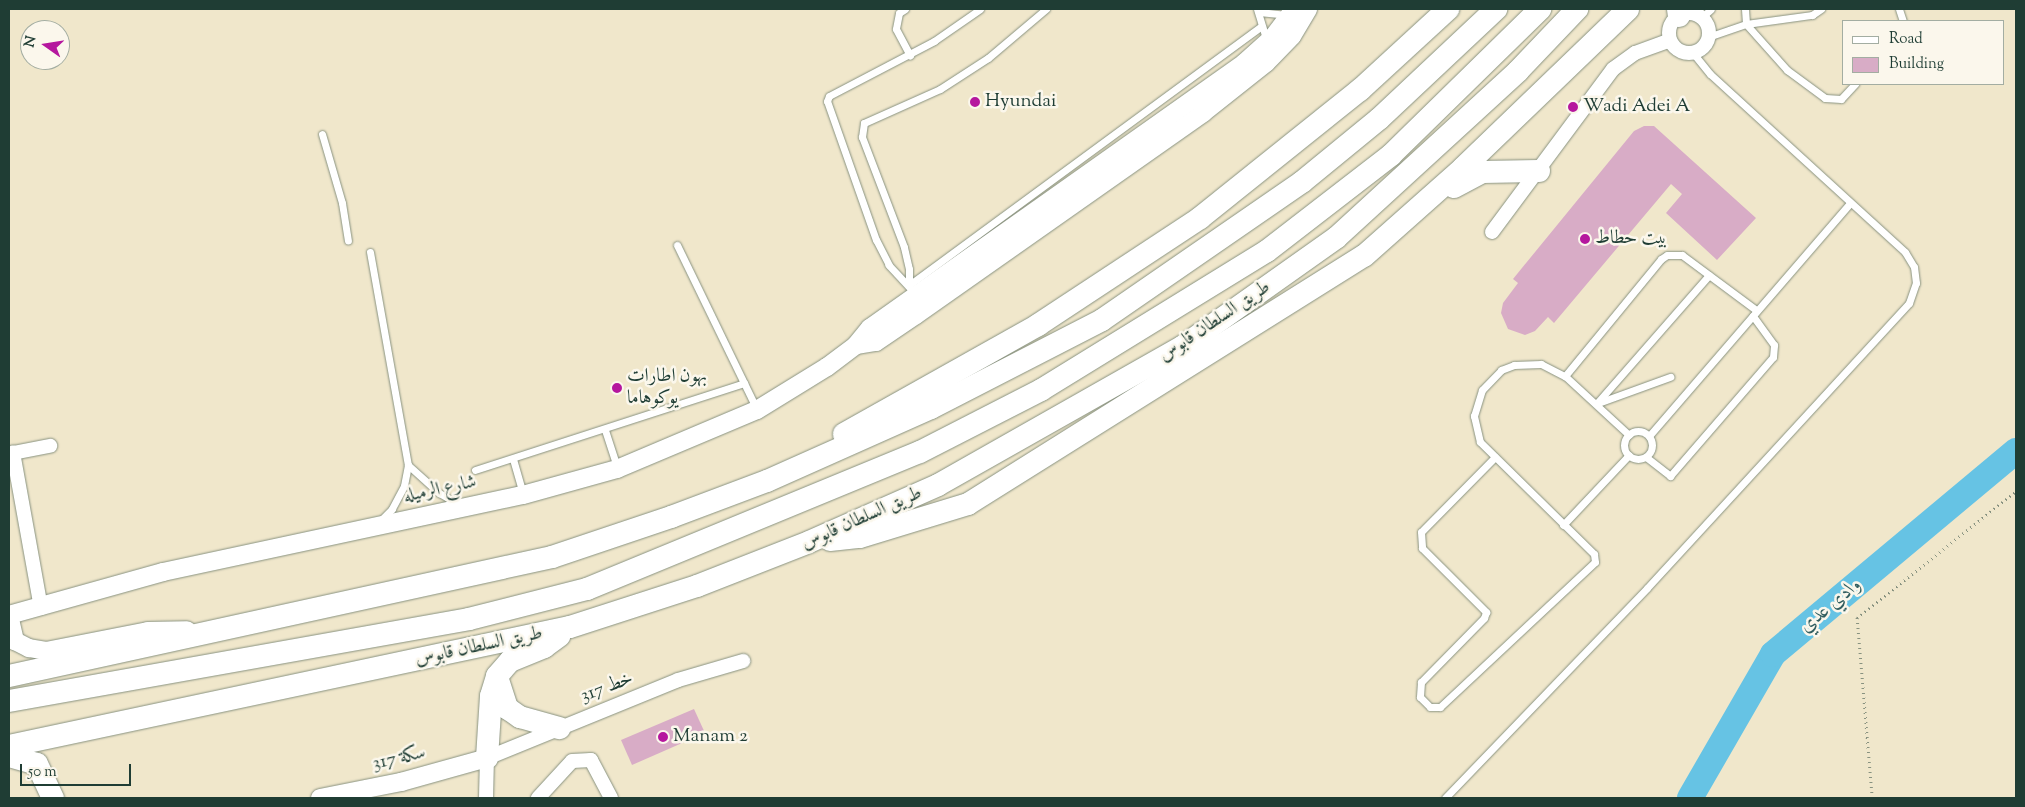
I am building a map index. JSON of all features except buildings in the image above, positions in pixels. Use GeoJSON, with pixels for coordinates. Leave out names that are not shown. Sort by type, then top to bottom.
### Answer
{"type":"FeatureCollection","features":[{"type":"Feature","properties":{"kind":"highway"},"geometry":{"type":"LineString","coordinates":[[767,481],[886,408],[1038,325],[1200,218],[1360,90],[1448,9]]}},
{"type":"Feature","properties":{"kind":"highway"},"geometry":{"type":"LineString","coordinates":[[9,676],[552,557],[671,517],[767,481],[931,408],[1102,320],[1302,182],[1379,119],[1496,9]]}},
{"type":"Feature","properties":{"kind":"highway","name":"طريق السلطان قابوس"},"geometry":{"type":"LineString","coordinates":[[9,701],[430,626],[587,589],[920,452],[1041,390],[1267,251],[1391,155],[1540,9]]}},
{"type":"Feature","properties":{"kind":"highway","name":"طريق السلطان قابوس"},"geometry":{"type":"LineString","coordinates":[[9,746],[118,720],[345,677],[570,628],[697,586],[809,542],[938,486],[1182,347],[1336,238],[1518,71],[1577,9]]}},
{"type":"Feature","properties":{"kind":"highway"},"geometry":{"type":"LineString","coordinates":[[809,542],[860,537],[968,504],[1364,256],[1544,92],[1628,9]]}},
{"type":"Feature","properties":{"kind":"highway"},"geometry":{"type":"LineString","coordinates":[[1417,209],[1482,172],[1539,171]]}},
{"type":"Feature","properties":{"kind":"highway"},"geometry":{"type":"LineString","coordinates":[[487,758],[491,696],[497,676],[510,661],[544,647],[570,628]]}},
{"type":"Feature","properties":{"kind":"highway"},"geometry":{"type":"LineString","coordinates":[[497,676],[501,697],[507,708],[520,717],[558,728]]}},
{"type":"Feature","properties":{"kind":"highway"},"geometry":{"type":"LineString","coordinates":[[9,756],[37,764],[53,798]]}},
{"type":"Feature","properties":{"kind":"street"},"geometry":{"type":"LineString","coordinates":[[856,345],[876,342],[916,316],[1228,93],[1266,63],[1292,36],[1308,9]]}},
{"type":"Feature","properties":{"kind":"street"},"geometry":{"type":"LineString","coordinates":[[856,345],[870,328],[912,291],[1166,120],[1293,12]]}},
{"type":"Feature","properties":{"kind":"street"},"geometry":{"type":"LineString","coordinates":[[1692,13],[1708,28],[1708,36],[1704,45],[1693,53],[1680,52],[1670,40],[1669,29],[1692,13]]}},
{"type":"Feature","properties":{"kind":"street"},"geometry":{"type":"LineString","coordinates":[[1228,93],[1266,52],[1264,35]]}},
{"type":"Feature","properties":{"kind":"street"},"geometry":{"type":"LineString","coordinates":[[1492,232],[1613,69],[1635,53],[1670,40]]}},
{"type":"Feature","properties":{"kind":"street","name":"شارع الرميله"},"geometry":{"type":"LineString","coordinates":[[9,615],[41,608],[163,572],[523,495],[617,469],[757,410],[856,345]]}},
{"type":"Feature","properties":{"kind":"street"},"geometry":{"type":"LineString","coordinates":[[41,608],[13,453],[50,446]]}},
{"type":"Feature","properties":{"kind":"street"},"geometry":{"type":"LineString","coordinates":[[9,615],[15,641],[29,648],[46,651],[148,631],[223,629]]}},
{"type":"Feature","properties":{"kind":"street","name":"خط 317"},"geometry":{"type":"LineString","coordinates":[[487,758],[678,680],[743,661]]}},
{"type":"Feature","properties":{"kind":"street"},"geometry":{"type":"LineString","coordinates":[[486,798],[487,758]]}},
{"type":"Feature","properties":{"kind":"street","name":"سكة 317"},"geometry":{"type":"LineString","coordinates":[[320,798],[401,782],[487,758]]}},
{"type":"Feature","properties":{"kind":"street"},"geometry":{"type":"LineString","coordinates":[[538,798],[572,761],[591,760],[611,798]]}},
{"type":"Feature","properties":{"kind":"lane"},"geometry":{"type":"LineString","coordinates":[[905,9],[899,13],[896,28],[910,55]]}},
{"type":"Feature","properties":{"kind":"lane"},"geometry":{"type":"LineString","coordinates":[[912,291],[889,266],[876,240],[827,101],[829,96],[910,55],[980,9]]}},
{"type":"Feature","properties":{"kind":"lane"},"geometry":{"type":"LineString","coordinates":[[912,291],[904,248],[862,137],[864,123],[940,89],[988,58],[1046,9]]}},
{"type":"Feature","properties":{"kind":"lane"},"geometry":{"type":"LineString","coordinates":[[1744,9],[1746,24],[1787,70],[1825,98],[1841,98],[1854,85]]}},
{"type":"Feature","properties":{"kind":"lane"},"geometry":{"type":"LineString","coordinates":[[1708,36],[1746,24],[1812,15],[1821,9]]}},
{"type":"Feature","properties":{"kind":"lane"},"geometry":{"type":"LineString","coordinates":[[1264,35],[1258,10],[1293,12]]}},
{"type":"Feature","properties":{"kind":"lane"},"geometry":{"type":"LineString","coordinates":[[1445,798],[1647,588],[1909,303],[1916,283],[1914,267],[1905,252],[1710,74],[1693,53]]}},
{"type":"Feature","properties":{"kind":"lane"},"geometry":{"type":"LineString","coordinates":[[322,134],[342,203],[348,241]]}},
{"type":"Feature","properties":{"kind":"lane"},"geometry":{"type":"LineString","coordinates":[[1649,436],[1850,203]]}},
{"type":"Feature","properties":{"kind":"lane"},"geometry":{"type":"LineString","coordinates":[[677,245],[757,410]]}},
{"type":"Feature","properties":{"kind":"lane"},"geometry":{"type":"LineString","coordinates":[[370,252],[408,465],[404,486],[392,509],[376,525]]}},
{"type":"Feature","properties":{"kind":"lane"},"geometry":{"type":"LineString","coordinates":[[1565,376],[1661,259],[1682,255],[1754,313],[1774,345],[1773,357],[1670,476],[1646,456]]}},
{"type":"Feature","properties":{"kind":"lane"},"geometry":{"type":"LineString","coordinates":[[1597,403],[1709,275]]}},
{"type":"Feature","properties":{"kind":"lane"},"geometry":{"type":"LineString","coordinates":[[1494,456],[1421,532],[1422,548],[1486,612],[1484,618],[1422,682],[1419,692],[1426,705],[1440,707],[1593,566],[1594,554],[1480,442],[1474,416],[1479,396],[1490,379],[1514,365],[1527,363],[1547,366],[1565,376],[1597,403],[1628,435]]}},
{"type":"Feature","properties":{"kind":"lane"},"geometry":{"type":"LineString","coordinates":[[1597,403],[1670,377]]}},
{"type":"Feature","properties":{"kind":"lane"},"geometry":{"type":"LineString","coordinates":[[475,470],[605,430],[744,383]]}},
{"type":"Feature","properties":{"kind":"lane"},"geometry":{"type":"LineString","coordinates":[[605,430],[617,469]]}},
{"type":"Feature","properties":{"kind":"lane"},"geometry":{"type":"LineString","coordinates":[[1636,431],[1649,436],[1652,449],[1646,456],[1637,459],[1629,455],[1624,443],[1628,435],[1636,431]]}},
{"type":"Feature","properties":{"kind":"lane"},"geometry":{"type":"LineString","coordinates":[[1563,525],[1629,455]]}},
{"type":"Feature","properties":{"kind":"lane"},"geometry":{"type":"LineString","coordinates":[[513,459],[523,495]]}},
{"type":"Feature","properties":{"kind":"lane"},"geometry":{"type":"LineString","coordinates":[[408,465],[439,493],[464,507]]}},
{"type":"Feature","properties":{"kind":"path"},"geometry":{"type":"LineString","coordinates":[[1872,798],[1857,618],[2016,492]]}},
{"type":"Feature","properties":{"kind":"waterway","name":"وادي عدي"},"geometry":{"type":"LineString","coordinates":[[1690,798],[1773,654],[2016,451]]}},
{"type":"Feature","properties":{"kind":"place","name":"Hyundai"},"geometry":{"type":"Point","coordinates":[975,102]}},
{"type":"Feature","properties":{"kind":"place","name":"Wadi Adei A"},"geometry":{"type":"Point","coordinates":[1573,107]}},
{"type":"Feature","properties":{"kind":"place","name":"بيت حطاط"},"geometry":{"type":"Point","coordinates":[1585,239]}},
{"type":"Feature","properties":{"kind":"place","name":"بهون اطارات يوكوهاما"},"geometry":{"type":"Point","coordinates":[617,388]}},
{"type":"Feature","properties":{"kind":"place","name":"Manam 2"},"geometry":{"type":"Point","coordinates":[663,737]}}]}
